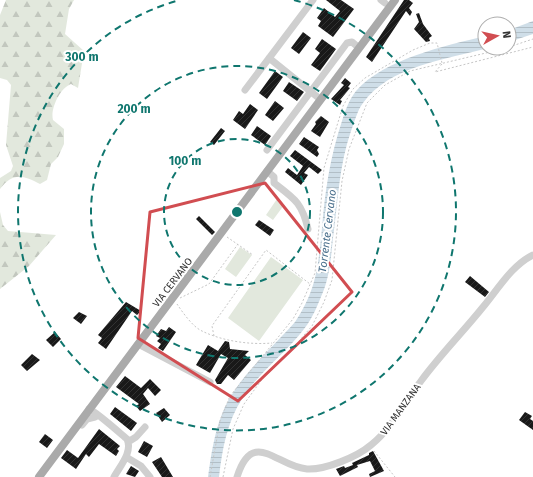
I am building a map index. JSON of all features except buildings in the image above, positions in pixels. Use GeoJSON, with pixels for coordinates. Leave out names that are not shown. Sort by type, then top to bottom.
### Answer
{"type":"FeatureCollection","features":[{"type":"Feature","properties":{"kind":"main road","name":"VIA CERVANO"},"geometry":{"type":"LineString","coordinates":[[39,477],[358,47],[395,0]]}},
{"type":"Feature","properties":{"kind":"street"},"geometry":{"type":"LineString","coordinates":[[245,90],[313,0]]}},
{"type":"Feature","properties":{"kind":"street"},"geometry":{"type":"LineString","coordinates":[[267,150],[341,51],[349,42],[358,47]]}},
{"type":"Feature","properties":{"kind":"street"},"geometry":{"type":"LineString","coordinates":[[341,51],[350,59]]}},
{"type":"Feature","properties":{"kind":"street"},"geometry":{"type":"LineString","coordinates":[[269,58],[320,99]]}},
{"type":"Feature","properties":{"kind":"street"},"geometry":{"type":"LineString","coordinates":[[267,171],[274,177],[274,183],[300,205],[303,210],[308,229]]}},
{"type":"Feature","properties":{"kind":"street","name":"VIA MANZANA"},"geometry":{"type":"LineString","coordinates":[[237,477],[245,458],[254,452],[265,453],[300,468],[312,469],[330,466],[362,452],[387,428],[421,380],[519,264],[533,255]]}},
{"type":"Feature","properties":{"kind":"street"},"geometry":{"type":"LineString","coordinates":[[138,344],[210,382]]}},
{"type":"Feature","properties":{"kind":"street"},"geometry":{"type":"LineString","coordinates":[[98,416],[97,405],[105,395],[108,384]]}},
{"type":"Feature","properties":{"kind":"street"},"geometry":{"type":"LineString","coordinates":[[89,409],[91,414],[98,416],[128,442],[129,448],[126,457],[114,477]]}},
{"type":"Feature","properties":{"kind":"street"},"geometry":{"type":"LineString","coordinates":[[69,437],[78,430],[87,419],[98,416]]}},
{"type":"Feature","properties":{"kind":"street"},"geometry":{"type":"LineString","coordinates":[[128,442],[136,438],[144,427]]}},
{"type":"Feature","properties":{"kind":"street"},"geometry":{"type":"LineString","coordinates":[[126,457],[141,466],[150,477]]}},
{"type":"Feature","properties":{"kind":"path"},"geometry":{"type":"LineString","coordinates":[[517,44],[533,39]]}},
{"type":"Feature","properties":{"kind":"path"},"geometry":{"type":"LineString","coordinates":[[210,477],[220,421],[230,396],[293,319],[315,273],[324,168],[343,106],[353,89],[365,78],[420,46],[435,42],[438,44],[442,64]]}},
{"type":"Feature","properties":{"kind":"path"},"geometry":{"type":"LineString","coordinates":[[442,64],[435,72],[533,47]]}},
{"type":"Feature","properties":{"kind":"path"},"geometry":{"type":"LineString","coordinates":[[223,477],[233,429],[244,404],[263,378],[286,356],[312,326],[324,302],[332,280],[339,207],[349,149],[367,103],[385,86],[410,71],[477,55]]}},
{"type":"Feature","properties":{"kind":"path"},"geometry":{"type":"LineString","coordinates":[[224,235],[253,255]]}},
{"type":"Feature","properties":{"kind":"path"},"geometry":{"type":"LineString","coordinates":[[238,244],[209,284],[175,301],[200,331],[214,336],[246,342],[272,343]]}},
{"type":"Feature","properties":{"kind":"path"},"geometry":{"type":"LineString","coordinates":[[214,336],[212,326],[266,250],[311,284]]}},
{"type":"Feature","properties":{"kind":"path"},"geometry":{"type":"LineString","coordinates":[[371,445],[395,477]]}},
{"type":"Feature","properties":{"kind":"highlighted area"},"geometry":{"type":"Polygon","coordinates":[[[265,183],[352,292],[238,401],[138,338],[150,212],[265,183]]]}},
{"type":"Feature","properties":{"kind":"green space"},"geometry":{"type":"Polygon","coordinates":[[[6,0],[74,0],[69,9],[65,34],[84,51],[78,88],[71,84],[67,86],[60,94],[54,105],[52,115],[53,120],[64,129],[64,144],[58,157],[51,164],[47,180],[40,184],[23,177],[18,177],[9,180],[0,189],[0,178],[11,171],[13,166],[6,145],[11,85],[7,80],[0,78],[0,15],[6,0]]]}},
{"type":"Feature","properties":{"kind":"green space"},"geometry":{"type":"Polygon","coordinates":[[[277,199],[284,205],[273,220],[266,215],[277,199]]]}},
{"type":"Feature","properties":{"kind":"green space"},"geometry":{"type":"Polygon","coordinates":[[[0,212],[3,225],[8,231],[56,235],[29,266],[0,289],[0,212]]]}},
{"type":"Feature","properties":{"kind":"green space"},"geometry":{"type":"Polygon","coordinates":[[[240,247],[252,255],[236,277],[225,269],[240,247]]]}},
{"type":"Feature","properties":{"kind":"green space"},"geometry":{"type":"Polygon","coordinates":[[[271,257],[303,280],[259,341],[228,318],[271,257]]]}},
{"type":"Feature","properties":{"kind":"water"},"geometry":{"type":"Polygon","coordinates":[[[533,21],[533,34],[517,39],[517,27],[533,21]]]}},
{"type":"Feature","properties":{"kind":"water","name":"Torrente Cervano"},"geometry":{"type":"Polygon","coordinates":[[[477,38],[477,51],[438,60],[403,72],[374,90],[361,106],[351,131],[344,157],[339,184],[329,272],[313,316],[297,338],[264,372],[242,399],[232,417],[226,436],[219,477],[208,477],[217,429],[228,401],[254,365],[295,322],[308,299],[318,266],[331,161],[344,113],[349,102],[356,91],[382,70],[416,55],[477,38]]]}}]}
